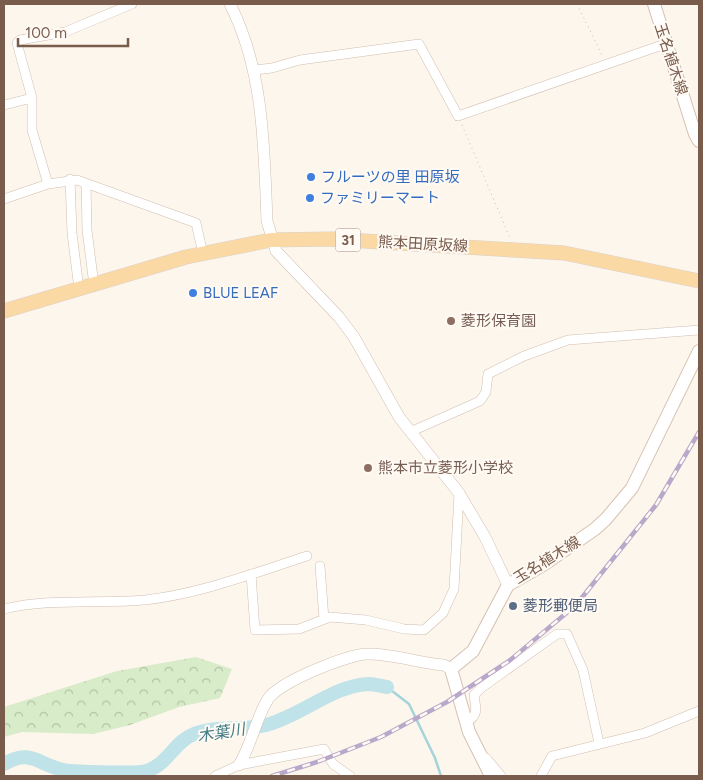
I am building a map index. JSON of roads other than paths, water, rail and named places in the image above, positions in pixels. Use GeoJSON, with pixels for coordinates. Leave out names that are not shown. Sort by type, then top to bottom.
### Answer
{"type":"FeatureCollection","features":[{"type":"Feature","properties":{"kind":"main road","name":"玉名植木線"},"geometry":{"type":"LineString","coordinates":[[654,4],[665,44],[699,141]]}},
{"type":"Feature","properties":{"kind":"main road","name":"熊本田原坂線"},"geometry":{"type":"LineString","coordinates":[[4,311],[203,254],[271,240],[331,239],[514,248],[564,253],[699,281]]}},
{"type":"Feature","properties":{"kind":"main road","name":"玉名植木線"},"geometry":{"type":"LineString","coordinates":[[451,669],[473,651],[508,585],[577,543],[606,519],[620,504],[632,488],[699,351]]}},
{"type":"Feature","properties":{"kind":"main road"},"geometry":{"type":"LineString","coordinates":[[451,669],[468,721],[469,732],[491,776]]}},
{"type":"Feature","properties":{"kind":"street"},"geometry":{"type":"LineString","coordinates":[[48,184],[30,122],[32,98],[20,58],[18,43],[20,40],[65,32],[132,4]]}},
{"type":"Feature","properties":{"kind":"street"},"geometry":{"type":"LineString","coordinates":[[230,4],[248,46],[255,70],[259,94],[267,221],[271,240],[276,251],[288,266],[339,317],[354,337],[387,397],[410,432],[459,494],[480,529],[508,585]]}},
{"type":"Feature","properties":{"kind":"street"},"geometry":{"type":"LineString","coordinates":[[255,70],[272,68],[300,60],[419,44],[458,116],[665,44]]}},
{"type":"Feature","properties":{"kind":"street"},"geometry":{"type":"LineString","coordinates":[[4,105],[32,98]]}},
{"type":"Feature","properties":{"kind":"street"},"geometry":{"type":"LineString","coordinates":[[70,179],[72,233],[79,289]]}},
{"type":"Feature","properties":{"kind":"street"},"geometry":{"type":"LineString","coordinates":[[4,199],[48,184],[70,179],[86,183],[196,223],[203,254]]}},
{"type":"Feature","properties":{"kind":"street"},"geometry":{"type":"LineString","coordinates":[[86,183],[88,230],[94,284]]}},
{"type":"Feature","properties":{"kind":"street"},"geometry":{"type":"LineString","coordinates":[[410,432],[480,401],[486,392],[488,374],[524,356],[568,340],[699,330]]}},
{"type":"Feature","properties":{"kind":"street"},"geometry":{"type":"LineString","coordinates":[[251,574],[255,630],[300,629],[330,617],[366,620],[404,629],[424,630],[434,622],[449,604],[454,589],[459,494]]}},
{"type":"Feature","properties":{"kind":"street"},"geometry":{"type":"LineString","coordinates":[[4,609],[44,602],[144,600],[205,589],[307,556]]}},
{"type":"Feature","properties":{"kind":"street"},"geometry":{"type":"LineString","coordinates":[[320,566],[324,619]]}},
{"type":"Feature","properties":{"kind":"street"},"geometry":{"type":"LineString","coordinates":[[468,721],[477,712],[474,695],[481,688],[557,634],[567,634],[583,670],[599,744]]}},
{"type":"Feature","properties":{"kind":"street"},"geometry":{"type":"LineString","coordinates":[[239,765],[247,752],[258,718],[269,697],[292,682],[341,660],[367,654],[444,665],[451,669]]}},
{"type":"Feature","properties":{"kind":"street"},"geometry":{"type":"LineString","coordinates":[[541,776],[552,756],[645,733],[699,711]]}},
{"type":"Feature","properties":{"kind":"street"},"geometry":{"type":"LineString","coordinates":[[476,746],[501,776]]}},
{"type":"Feature","properties":{"kind":"street"},"geometry":{"type":"LineString","coordinates":[[215,776],[239,765],[324,749],[333,764],[350,776]]}},
{"type":"Feature","properties":{"kind":"waterway","name":"木葉川"},"geometry":{"type":"LineString","coordinates":[[4,764],[21,757],[34,759],[55,768],[70,771],[120,773],[147,771],[161,763],[187,737],[194,734],[203,731],[266,725],[292,715],[329,695],[355,686],[368,684],[387,687]]}},
{"type":"Feature","properties":{"kind":"waterway"},"geometry":{"type":"LineString","coordinates":[[387,687],[409,704],[435,758],[441,776]]}},
{"type":"Feature","properties":{"kind":"railway"},"geometry":{"type":"LineString","coordinates":[[272,776],[317,762],[381,737],[447,702],[509,661],[576,605],[656,505],[699,432]]}},
{"type":"Feature","properties":{"kind":"place","name":"フルーツの里 田原坂"},"geometry":{"type":"Point","coordinates":[311,177]}},
{"type":"Feature","properties":{"kind":"place","name":"ファミリーマート"},"geometry":{"type":"Point","coordinates":[310,198]}},
{"type":"Feature","properties":{"kind":"place","name":"BLUE LEAF"},"geometry":{"type":"Point","coordinates":[193,293]}},
{"type":"Feature","properties":{"kind":"place","name":"菱形保育園"},"geometry":{"type":"Point","coordinates":[451,321]}},
{"type":"Feature","properties":{"kind":"place","name":"熊本市立菱形小学校"},"geometry":{"type":"Point","coordinates":[368,468]}},
{"type":"Feature","properties":{"kind":"place","name":"菱形郵便局"},"geometry":{"type":"Point","coordinates":[513,606]}}]}
